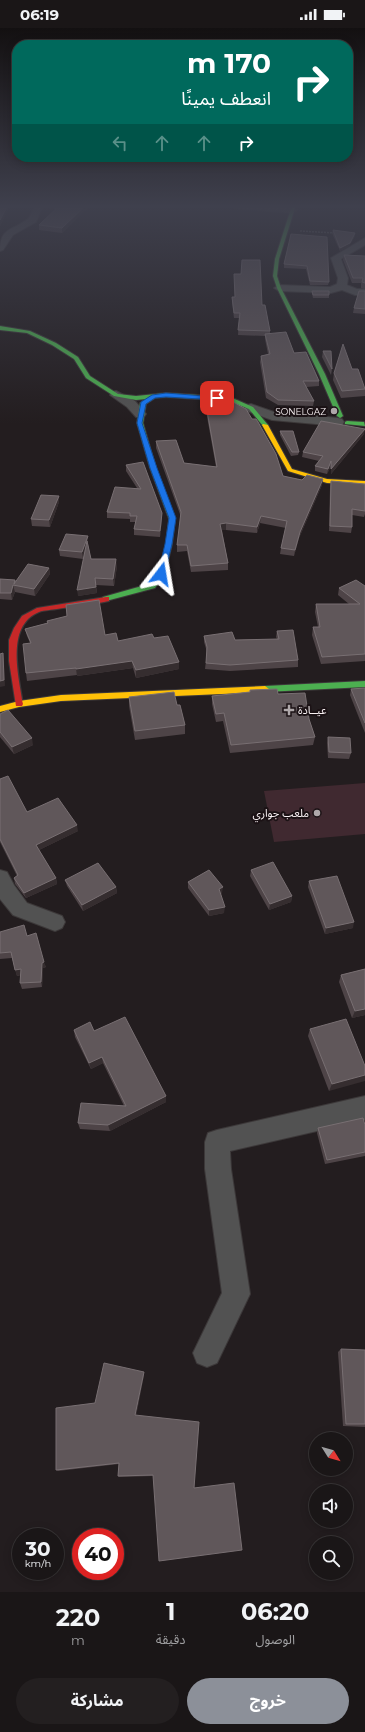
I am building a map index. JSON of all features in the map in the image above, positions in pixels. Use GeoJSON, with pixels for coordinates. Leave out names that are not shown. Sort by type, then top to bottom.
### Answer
{"type":"FeatureCollection","features":[{"type":"Feature","properties":{"kind":"street"},"geometry":{"type":"LineString","coordinates":[[276,278],[279,288],[332,398],[344,419]]}},
{"type":"Feature","properties":{"kind":"street"},"geometry":{"type":"LineString","coordinates":[[342,286],[343,278]]}},
{"type":"Feature","properties":{"kind":"street"},"geometry":{"type":"LineString","coordinates":[[279,288],[331,290],[342,286],[355,292],[365,292]]}},
{"type":"Feature","properties":{"kind":"street"},"geometry":{"type":"LineString","coordinates":[[0,328],[28,332],[54,344],[76,358],[88,377],[131,404],[140,414]]}},
{"type":"Feature","properties":{"kind":"street"},"geometry":{"type":"LineString","coordinates":[[116,395],[136,398],[166,395],[230,399],[251,408],[269,420],[290,470],[307,477],[340,484],[365,483]]}},
{"type":"Feature","properties":{"kind":"street"},"geometry":{"type":"LineString","coordinates":[[19,704],[13,660],[13,640],[18,628],[25,618],[37,610],[116,598],[152,586],[161,574],[169,544],[172,518],[151,461],[140,423],[140,414],[144,404],[154,396]]}},
{"type":"Feature","properties":{"kind":"street"},"geometry":{"type":"LineString","coordinates":[[269,420],[344,419],[365,424]]}},
{"type":"Feature","properties":{"kind":"street"},"geometry":{"type":"LineString","coordinates":[[0,709],[19,704],[61,698],[365,684]]}},
{"type":"Feature","properties":{"kind":"street"},"geometry":{"type":"LineString","coordinates":[[0,878],[6,892],[20,909],[55,922]]}},
{"type":"Feature","properties":{"kind":"street"},"geometry":{"type":"LineString","coordinates":[[207,1353],[236,1294],[218,1169],[217,1142],[365,1108]]}},
{"type":"Feature","properties":{"kind":"shaded area","name":"ملعب جواري"},"geometry":{"type":"Polygon","coordinates":[[[365,783],[365,834],[274,842],[264,791],[365,783]]]}},
{"type":"Feature","properties":{"kind":"building"},"geometry":{"type":"Polygon","coordinates":[[[234,278],[261,278],[262,305],[265,305],[270,331],[238,330],[240,313],[234,313],[232,297],[235,297],[234,278]]]}},
{"type":"Feature","properties":{"kind":"building"},"geometry":{"type":"Polygon","coordinates":[[[309,278],[329,278],[329,282],[310,281],[309,278]]]}},
{"type":"Feature","properties":{"kind":"building"},"geometry":{"type":"Polygon","coordinates":[[[353,278],[365,278],[365,283],[362,282],[363,278],[353,278]]]}},
{"type":"Feature","properties":{"kind":"building"},"geometry":{"type":"Polygon","coordinates":[[[312,291],[329,291],[329,295],[313,295],[312,291]]]}},
{"type":"Feature","properties":{"kind":"building"},"geometry":{"type":"Polygon","coordinates":[[[359,291],[365,291],[365,309],[354,308],[359,291]]]}},
{"type":"Feature","properties":{"kind":"building"},"geometry":{"type":"Polygon","coordinates":[[[286,332],[294,353],[306,352],[319,381],[303,381],[314,401],[278,400],[267,392],[261,356],[270,354],[265,334],[286,332]]]}},
{"type":"Feature","properties":{"kind":"building"},"geometry":{"type":"Polygon","coordinates":[[[343,344],[352,369],[358,369],[365,389],[342,391],[334,373],[343,344]]]}},
{"type":"Feature","properties":{"kind":"building"},"geometry":{"type":"Polygon","coordinates":[[[323,351],[331,351],[332,369],[323,351]]]}},
{"type":"Feature","properties":{"kind":"building"},"geometry":{"type":"Polygon","coordinates":[[[233,402],[246,409],[252,419],[256,419],[276,454],[283,476],[302,480],[307,475],[323,479],[300,532],[295,550],[281,548],[287,521],[261,516],[257,527],[226,523],[220,524],[228,563],[191,566],[187,545],[177,545],[181,512],[156,441],[176,440],[184,463],[217,467],[206,405],[233,402]]]}},
{"type":"Feature","properties":{"kind":"building"},"geometry":{"type":"Polygon","coordinates":[[[321,421],[365,429],[331,469],[331,461],[328,469],[315,466],[323,456],[303,452],[321,421]]]}},
{"type":"Feature","properties":{"kind":"building"},"geometry":{"type":"Polygon","coordinates":[[[280,431],[293,431],[299,452],[292,452],[280,431]]]}},
{"type":"Feature","properties":{"kind":"building"},"geometry":{"type":"Polygon","coordinates":[[[143,462],[162,513],[160,531],[134,529],[137,516],[130,516],[130,513],[107,512],[115,487],[141,489],[126,465],[143,462]]]}},
{"type":"Feature","properties":{"kind":"building"},"geometry":{"type":"Polygon","coordinates":[[[331,481],[365,484],[365,511],[352,509],[352,527],[330,526],[331,481]]]}},
{"type":"Feature","properties":{"kind":"building"},"geometry":{"type":"Polygon","coordinates":[[[41,495],[59,496],[49,520],[31,519],[41,495]]]}},
{"type":"Feature","properties":{"kind":"building"},"geometry":{"type":"Polygon","coordinates":[[[66,534],[88,536],[82,552],[59,550],[66,534]]]}},
{"type":"Feature","properties":{"kind":"building"},"geometry":{"type":"Polygon","coordinates":[[[87,541],[91,559],[116,559],[113,579],[95,578],[96,587],[77,590],[87,541]]]}},
{"type":"Feature","properties":{"kind":"building"},"geometry":{"type":"Polygon","coordinates":[[[28,564],[49,568],[34,589],[13,585],[11,593],[0,593],[0,579],[15,580],[14,584],[28,564]]]}},
{"type":"Feature","properties":{"kind":"building"},"geometry":{"type":"Polygon","coordinates":[[[356,580],[365,586],[365,654],[322,657],[313,627],[320,627],[316,604],[360,604],[339,588],[356,580]]]}},
{"type":"Feature","properties":{"kind":"building"},"geometry":{"type":"Polygon","coordinates":[[[99,600],[105,635],[116,633],[118,641],[152,634],[154,638],[168,636],[179,662],[136,670],[132,661],[76,669],[26,673],[23,644],[31,643],[25,629],[67,616],[66,605],[99,600]]]}},
{"type":"Feature","properties":{"kind":"building"},"geometry":{"type":"Polygon","coordinates":[[[293,630],[298,660],[230,665],[206,663],[207,647],[204,636],[232,632],[235,640],[279,639],[277,631],[293,630]]]}},
{"type":"Feature","properties":{"kind":"building"},"geometry":{"type":"Polygon","coordinates":[[[3,653],[4,680],[0,681],[0,654],[3,653]]]}},
{"type":"Feature","properties":{"kind":"building"},"geometry":{"type":"Polygon","coordinates":[[[365,688],[365,723],[351,689],[365,688]]]}},
{"type":"Feature","properties":{"kind":"building"},"geometry":{"type":"Polygon","coordinates":[[[277,689],[278,694],[305,693],[309,719],[315,737],[231,745],[224,713],[216,714],[212,696],[250,692],[250,690],[277,689]]]}},
{"type":"Feature","properties":{"kind":"building"},"geometry":{"type":"Polygon","coordinates":[[[174,692],[177,705],[180,705],[185,725],[135,731],[129,697],[174,692]]]}},
{"type":"Feature","properties":{"kind":"building"},"geometry":{"type":"Polygon","coordinates":[[[8,710],[32,738],[12,747],[0,732],[0,714],[8,710]]]}},
{"type":"Feature","properties":{"kind":"building"},"geometry":{"type":"Polygon","coordinates":[[[328,737],[350,738],[351,753],[329,752],[328,737]]]}},
{"type":"Feature","properties":{"kind":"building"},"geometry":{"type":"Polygon","coordinates":[[[8,776],[27,812],[58,798],[77,825],[36,845],[56,878],[24,893],[14,878],[18,875],[0,839],[0,779],[8,776]]]}},
{"type":"Feature","properties":{"kind":"building"},"geometry":{"type":"Polygon","coordinates":[[[273,862],[292,896],[270,904],[251,870],[273,862]]]}},
{"type":"Feature","properties":{"kind":"building"},"geometry":{"type":"Polygon","coordinates":[[[98,863],[116,887],[82,905],[65,880],[98,863]]]}},
{"type":"Feature","properties":{"kind":"building"},"geometry":{"type":"Polygon","coordinates":[[[209,870],[223,887],[219,889],[225,907],[209,910],[188,882],[209,870]]]}},
{"type":"Feature","properties":{"kind":"building"},"geometry":{"type":"Polygon","coordinates":[[[337,876],[354,922],[326,928],[309,881],[337,876]]]}},
{"type":"Feature","properties":{"kind":"building"},"geometry":{"type":"Polygon","coordinates":[[[24,925],[27,936],[36,933],[44,962],[42,963],[41,982],[20,983],[21,969],[15,970],[11,952],[0,953],[0,932],[24,925]]]}},
{"type":"Feature","properties":{"kind":"building"},"geometry":{"type":"Polygon","coordinates":[[[365,969],[365,1009],[355,1011],[341,975],[365,969]]]}},
{"type":"Feature","properties":{"kind":"building"},"geometry":{"type":"Polygon","coordinates":[[[125,1017],[166,1096],[108,1125],[78,1123],[81,1103],[126,1106],[102,1057],[89,1063],[74,1030],[90,1022],[94,1031],[125,1017]]]}},
{"type":"Feature","properties":{"kind":"building"},"geometry":{"type":"Polygon","coordinates":[[[346,1019],[365,1066],[365,1075],[332,1084],[310,1029],[346,1019]]]}},
{"type":"Feature","properties":{"kind":"building"},"geometry":{"type":"Polygon","coordinates":[[[363,1118],[365,1125],[365,1152],[327,1160],[318,1128],[363,1118]]]}},
{"type":"Feature","properties":{"kind":"building"},"geometry":{"type":"Polygon","coordinates":[[[341,1349],[365,1350],[365,1424],[346,1424],[341,1349]]]}},
{"type":"Feature","properties":{"kind":"building"},"geometry":{"type":"Polygon","coordinates":[[[104,1363],[144,1372],[135,1415],[199,1422],[194,1488],[234,1483],[242,1550],[159,1561],[153,1475],[118,1476],[119,1463],[56,1470],[56,1408],[95,1403],[104,1363]]]}},
{"type":"Feature","properties":{"kind":"traffic: fast"},"geometry":{"type":"LineString","coordinates":[[276,278],[279,288],[322,374],[340,416]]}},
{"type":"Feature","properties":{"kind":"traffic: fast"},"geometry":{"type":"LineString","coordinates":[[0,328],[28,332],[54,344],[76,358],[88,377],[116,395],[136,398],[166,395],[230,399],[251,408],[265,425]]}},
{"type":"Feature","properties":{"kind":"traffic: fast"},"geometry":{"type":"LineString","coordinates":[[106,599],[152,586],[161,574],[169,544],[172,519],[153,468],[140,423],[143,403],[154,396]]}},
{"type":"Feature","properties":{"kind":"traffic: fast"},"geometry":{"type":"LineString","coordinates":[[347,423],[364,424]]}},
{"type":"Feature","properties":{"kind":"traffic: fast"},"geometry":{"type":"LineString","coordinates":[[265,689],[365,684]]}},
{"type":"Feature","properties":{"kind":"traffic: slow"},"geometry":{"type":"LineString","coordinates":[[265,425],[290,470],[327,481],[365,483]]}},
{"type":"Feature","properties":{"kind":"traffic: slow"},"geometry":{"type":"LineString","coordinates":[[0,709],[19,704],[61,698],[265,689]]}},
{"type":"Feature","properties":{"kind":"traffic: jam"},"geometry":{"type":"LineString","coordinates":[[19,704],[13,661],[13,640],[18,628],[25,618],[37,610],[106,599]]}},
{"type":"Feature","properties":{"kind":"place","name":"SONELGAZ"},"geometry":{"type":"Point","coordinates":[334,411]}},
{"type":"Feature","properties":{"kind":"place","name":"عيــادة"},"geometry":{"type":"Point","coordinates":[289,710]}},
{"type":"Feature","properties":{"kind":"place","name":"ملعب جواري"},"geometry":{"type":"Point","coordinates":[317,813]}},
{"type":"Feature","properties":{"kind":"route"},"geometry":{"type":"LineString","coordinates":[[161,574],[169,544],[172,518],[153,468],[140,423],[140,414],[144,404],[154,396],[166,395],[217,398]]}}]}
